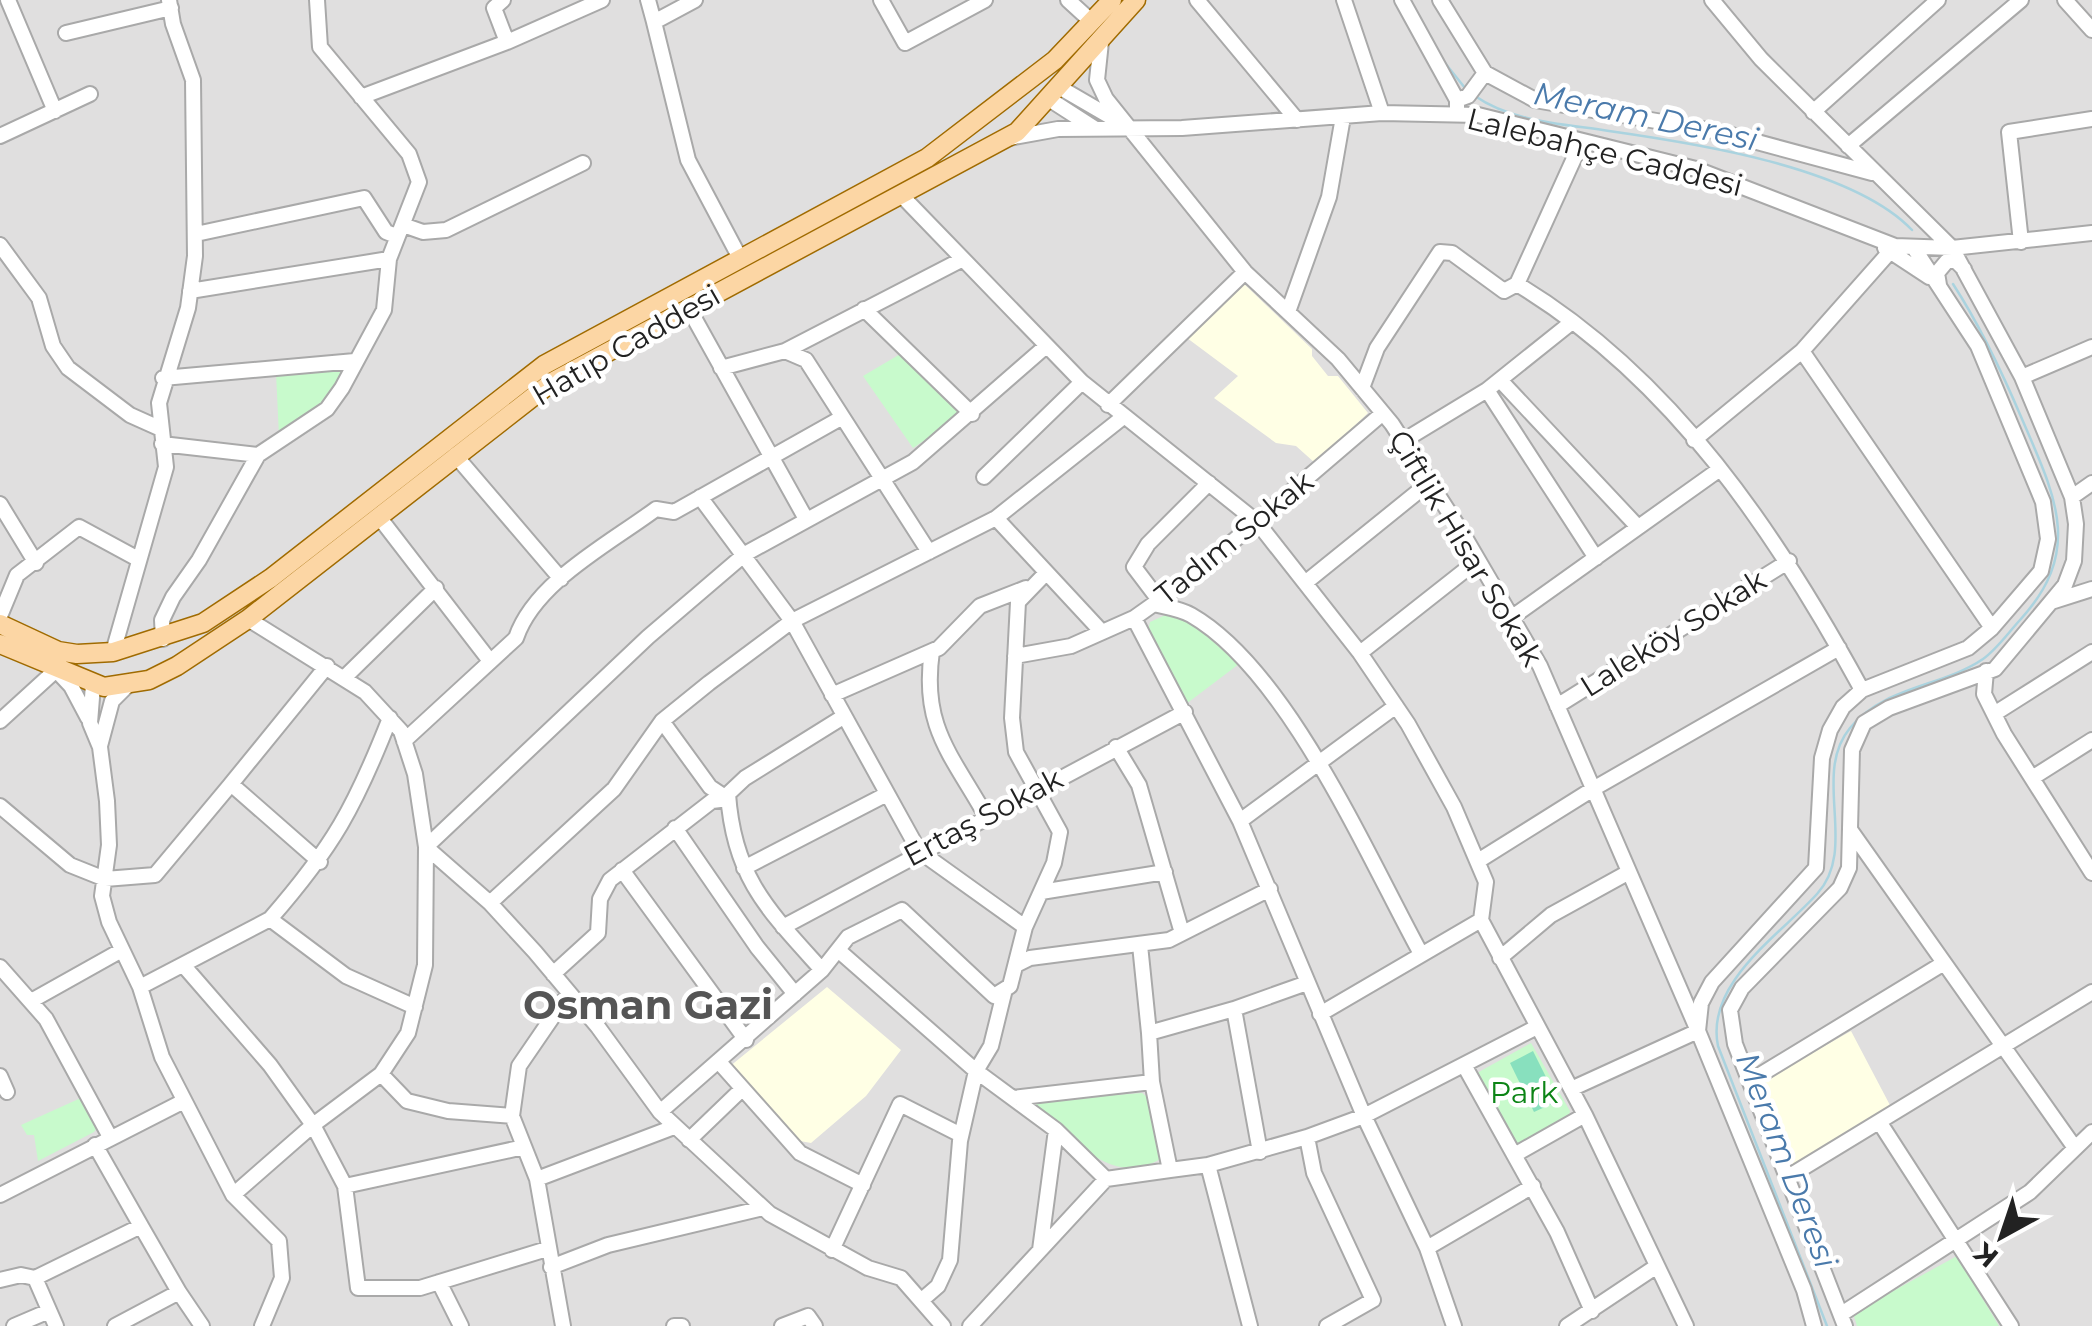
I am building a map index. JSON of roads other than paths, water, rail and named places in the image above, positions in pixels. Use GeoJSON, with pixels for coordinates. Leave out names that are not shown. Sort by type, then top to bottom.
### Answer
{"type":"FeatureCollection","features":[{"type":"Feature","properties":{"kind":"main road","name":"Hatıp Caddesi"},"geometry":{"type":"LineString","coordinates":[[0,644],[92,685],[128,686],[177,666],[248,619],[552,382],[1003,141],[1054,93],[1097,30],[1112,0]]}},
{"type":"Feature","properties":{"kind":"main road","name":"Hatıp Caddesi"},"geometry":{"type":"LineString","coordinates":[[0,624],[58,651],[114,651],[163,639],[233,605],[544,365],[885,184],[982,117],[1136,0]]}},
{"type":"Feature","properties":{"kind":"main road"},"geometry":{"type":"LineString","coordinates":[[1024,84],[1054,93]]}},
{"type":"Feature","properties":{"kind":"main road"},"geometry":{"type":"LineString","coordinates":[[982,117],[1004,114],[1010,123],[1003,141]]}},
{"type":"Feature","properties":{"kind":"main road"},"geometry":{"type":"LineString","coordinates":[[163,639],[156,651],[158,658],[177,666]]}},
{"type":"Feature","properties":{"kind":"main road"},"geometry":{"type":"LineString","coordinates":[[92,685],[98,660],[114,651],[132,665],[128,686]]}},
{"type":"Feature","properties":{"kind":"street"},"geometry":{"type":"LineString","coordinates":[[8,0],[55,111]]}},
{"type":"Feature","properties":{"kind":"street"},"geometry":{"type":"LineString","coordinates":[[163,639],[162,620],[173,598],[200,560],[258,456],[327,409],[384,310],[389,258],[419,182],[409,154],[320,47],[317,0]]}},
{"type":"Feature","properties":{"kind":"street"},"geometry":{"type":"LineString","coordinates":[[502,0],[494,8],[507,42]]}},
{"type":"Feature","properties":{"kind":"street"},"geometry":{"type":"LineString","coordinates":[[360,97],[507,42],[602,0]]}},
{"type":"Feature","properties":{"kind":"street"},"geometry":{"type":"LineString","coordinates":[[648,0],[688,160],[741,260]]}},
{"type":"Feature","properties":{"kind":"street"},"geometry":{"type":"LineString","coordinates":[[654,22],[696,0]]}},
{"type":"Feature","properties":{"kind":"street"},"geometry":{"type":"LineString","coordinates":[[880,0],[906,44],[985,0]]}},
{"type":"Feature","properties":{"kind":"street"},"geometry":{"type":"LineString","coordinates":[[1068,0],[1097,30]]}},
{"type":"Feature","properties":{"kind":"street"},"geometry":{"type":"LineString","coordinates":[[1197,0],[1297,120]]}},
{"type":"Feature","properties":{"kind":"street"},"geometry":{"type":"LineString","coordinates":[[1344,0],[1382,114]]}},
{"type":"Feature","properties":{"kind":"street"},"geometry":{"type":"LineString","coordinates":[[1402,0],[1461,103],[1482,77]]}},
{"type":"Feature","properties":{"kind":"street"},"geometry":{"type":"LineString","coordinates":[[1440,0],[1482,77],[1535,100],[1720,132],[1877,174]]}},
{"type":"Feature","properties":{"kind":"street"},"geometry":{"type":"LineString","coordinates":[[1712,0],[1813,112],[1952,248],[2022,377],[2072,497],[2074,562],[2064,585],[1995,669],[1889,708],[1864,723],[1852,750],[1849,868],[1840,888],[1742,988],[1730,1010],[1735,1044],[1844,1320],[2030,1192],[2092,1132]]}},
{"type":"Feature","properties":{"kind":"street"},"geometry":{"type":"LineString","coordinates":[[1813,112],[1938,0]]}},
{"type":"Feature","properties":{"kind":"street"},"geometry":{"type":"LineString","coordinates":[[1848,146],[2021,0]]}},
{"type":"Feature","properties":{"kind":"street"},"geometry":{"type":"LineString","coordinates":[[2065,0],[2092,30]]}},
{"type":"Feature","properties":{"kind":"street"},"geometry":{"type":"LineString","coordinates":[[66,33],[170,4],[193,80],[196,234],[190,290],[163,378],[161,436],[166,467],[114,651]]}},
{"type":"Feature","properties":{"kind":"street","name":"Çiftlik Hisar Sokak"},"geometry":{"type":"LineString","coordinates":[[1097,30],[1097,80],[1106,99],[1245,272],[1383,412],[1512,618],[1556,706],[1698,1031],[1804,1290],[1812,1325]]}},
{"type":"Feature","properties":{"kind":"street"},"geometry":{"type":"LineString","coordinates":[[1054,93],[1097,129]]}},
{"type":"Feature","properties":{"kind":"street"},"geometry":{"type":"LineString","coordinates":[[1054,93],[1134,130]]}},
{"type":"Feature","properties":{"kind":"street"},"geometry":{"type":"LineString","coordinates":[[0,136],[90,94]]}},
{"type":"Feature","properties":{"kind":"street","name":"Lalebahçe Caddesi"},"geometry":{"type":"LineString","coordinates":[[1003,141],[1058,129],[1134,130],[1297,120],[1461,103],[1478,115],[1696,169],[1892,248],[1939,286]]}},
{"type":"Feature","properties":{"kind":"street"},"geometry":{"type":"LineString","coordinates":[[1288,312],[1329,197],[1343,117]]}},
{"type":"Feature","properties":{"kind":"street"},"geometry":{"type":"LineString","coordinates":[[2021,242],[2009,132],[2092,119]]}},
{"type":"Feature","properties":{"kind":"street"},"geometry":{"type":"LineString","coordinates":[[1362,388],[1377,348],[1440,252],[1452,253],[1504,291],[1517,284],[1581,143]]}},
{"type":"Feature","properties":{"kind":"street"},"geometry":{"type":"LineString","coordinates":[[196,234],[364,198],[386,232],[446,230],[583,163]]}},
{"type":"Feature","properties":{"kind":"street"},"geometry":{"type":"LineString","coordinates":[[903,197],[1045,347],[1108,406],[1257,522],[1360,653],[1396,706],[1454,807],[1486,882],[1481,920],[1585,1115],[1686,1326]]}},
{"type":"Feature","properties":{"kind":"street"},"geometry":{"type":"LineString","coordinates":[[1694,440],[1802,352],[1892,248],[1952,248],[2092,234]]}},
{"type":"Feature","properties":{"kind":"street"},"geometry":{"type":"LineString","coordinates":[[0,245],[39,298],[53,346],[68,368],[161,436],[258,456]]}},
{"type":"Feature","properties":{"kind":"street"},"geometry":{"type":"LineString","coordinates":[[1571,1089],[1698,1031],[1701,1004],[1712,982],[1816,868],[1822,758],[1830,730],[1843,708],[1862,690],[1968,648],[1992,628],[2041,571],[2048,539],[2043,502],[1978,346],[1914,248]]}},
{"type":"Feature","properties":{"kind":"street"},"geometry":{"type":"LineString","coordinates":[[190,290],[389,258]]}},
{"type":"Feature","properties":{"kind":"street"},"geometry":{"type":"LineString","coordinates":[[721,368],[785,351],[960,260]]}},
{"type":"Feature","properties":{"kind":"street"},"geometry":{"type":"LineString","coordinates":[[1939,286],[1937,273],[1947,261],[1956,261],[1965,270]]}},
{"type":"Feature","properties":{"kind":"street"},"geometry":{"type":"LineString","coordinates":[[1108,406],[1245,272]]}},
{"type":"Feature","properties":{"kind":"street"},"geometry":{"type":"LineString","coordinates":[[1517,284],[1572,322],[1640,379],[1720,469],[1789,561],[1862,690]]}},
{"type":"Feature","properties":{"kind":"street"},"geometry":{"type":"LineString","coordinates":[[688,307],[806,519]]}},
{"type":"Feature","properties":{"kind":"street"},"geometry":{"type":"LineString","coordinates":[[864,309],[972,414]]}},
{"type":"Feature","properties":{"kind":"street"},"geometry":{"type":"LineString","coordinates":[[1403,441],[1487,390],[1572,322]]}},
{"type":"Feature","properties":{"kind":"street"},"geometry":{"type":"LineString","coordinates":[[426,847],[648,637],[745,554],[883,482],[972,414],[1045,347]]}},
{"type":"Feature","properties":{"kind":"street"},"geometry":{"type":"LineString","coordinates":[[2022,377],[2092,347]]}},
{"type":"Feature","properties":{"kind":"street"},"geometry":{"type":"LineString","coordinates":[[785,351],[806,360],[929,552]]}},
{"type":"Feature","properties":{"kind":"street"},"geometry":{"type":"LineString","coordinates":[[1802,352],[1992,628]]}},
{"type":"Feature","properties":{"kind":"street"},"geometry":{"type":"LineString","coordinates":[[163,378],[355,361]]}},
{"type":"Feature","properties":{"kind":"street"},"geometry":{"type":"LineString","coordinates":[[1500,380],[1638,528]]}},
{"type":"Feature","properties":{"kind":"street"},"geometry":{"type":"LineString","coordinates":[[984,477],[1082,382]]}},
{"type":"Feature","properties":{"kind":"street"},"geometry":{"type":"LineString","coordinates":[[1487,390],[1596,558]]}},
{"type":"Feature","properties":{"kind":"street","name":"Tadım Sokak"},"geometry":{"type":"LineString","coordinates":[[1014,656],[1071,646],[1134,618],[1257,522],[1383,412]]}},
{"type":"Feature","properties":{"kind":"street"},"geometry":{"type":"LineString","coordinates":[[404,740],[516,638],[522,619],[562,579],[656,509],[674,512],[841,418]]}},
{"type":"Feature","properties":{"kind":"street"},"geometry":{"type":"LineString","coordinates":[[490,903],[614,789],[662,722],[792,621],[996,518],[1122,418]]}},
{"type":"Feature","properties":{"kind":"street"},"geometry":{"type":"LineString","coordinates":[[455,455],[562,579]]}},
{"type":"Feature","properties":{"kind":"street"},"geometry":{"type":"LineString","coordinates":[[1512,618],[1720,469]]}},
{"type":"Feature","properties":{"kind":"street"},"geometry":{"type":"LineString","coordinates":[[1305,583],[1430,482]]}},
{"type":"Feature","properties":{"kind":"street"},"geometry":{"type":"LineString","coordinates":[[1210,483],[1148,544],[1134,567],[1156,602],[1190,615],[1246,661],[1316,763],[1420,952]]}},
{"type":"Feature","properties":{"kind":"street"},"geometry":{"type":"LineString","coordinates":[[2072,497],[2092,483]]}},
{"type":"Feature","properties":{"kind":"street"},"geometry":{"type":"LineString","coordinates":[[700,497],[792,621],[919,851],[1024,927]]}},
{"type":"Feature","properties":{"kind":"street"},"geometry":{"type":"LineString","coordinates":[[0,504],[36,563]]}},
{"type":"Feature","properties":{"kind":"street"},"geometry":{"type":"LineString","coordinates":[[379,517],[490,662]]}},
{"type":"Feature","properties":{"kind":"street"},"geometry":{"type":"LineString","coordinates":[[996,518],[1101,631]]}},
{"type":"Feature","properties":{"kind":"street"},"geometry":{"type":"LineString","coordinates":[[0,616],[16,575],[80,527],[138,559]]}},
{"type":"Feature","properties":{"kind":"street"},"geometry":{"type":"LineString","coordinates":[[1360,653],[1478,560]]}},
{"type":"Feature","properties":{"kind":"street","name":"Laleköy Sokak"},"geometry":{"type":"LineString","coordinates":[[1556,706],[1789,561]]}},
{"type":"Feature","properties":{"kind":"street"},"geometry":{"type":"LineString","coordinates":[[832,695],[932,651],[980,606],[1027,588],[1045,574]]}},
{"type":"Feature","properties":{"kind":"street"},"geometry":{"type":"LineString","coordinates":[[344,678],[436,588]]}},
{"type":"Feature","properties":{"kind":"street"},"geometry":{"type":"LineString","coordinates":[[922,1299],[938,1286],[950,1260],[961,1136],[976,1072],[991,1046],[1005,989],[1018,964],[1024,927],[1054,863],[1060,832],[1016,752],[1014,656],[1018,602],[1027,588]]}},
{"type":"Feature","properties":{"kind":"street"},"geometry":{"type":"LineString","coordinates":[[2051,602],[2092,589]]}},
{"type":"Feature","properties":{"kind":"street"},"geometry":{"type":"LineString","coordinates":[[1134,618],[1240,821],[1364,1116],[1427,1248],[1454,1326]]}},
{"type":"Feature","properties":{"kind":"street"},"geometry":{"type":"LineString","coordinates":[[233,1195],[313,1125],[381,1074],[408,1034],[425,965],[426,847],[404,740],[390,718],[344,678],[248,619]]}},
{"type":"Feature","properties":{"kind":"street"},"geometry":{"type":"LineString","coordinates":[[1478,862],[1593,790],[1839,648]]}},
{"type":"Feature","properties":{"kind":"street"},"geometry":{"type":"LineString","coordinates":[[932,651],[926,688],[930,712],[986,816]]}},
{"type":"Feature","properties":{"kind":"street"},"geometry":{"type":"LineString","coordinates":[[1994,714],[2092,652]]}},
{"type":"Feature","properties":{"kind":"street"},"geometry":{"type":"LineString","coordinates":[[0,806],[70,865],[105,879],[155,875],[328,666]]}},
{"type":"Feature","properties":{"kind":"street"},"geometry":{"type":"LineString","coordinates":[[0,721],[56,670],[71,686],[90,722],[100,747],[109,845],[102,896],[140,988],[162,1057],[184,1101],[233,1195],[279,1240],[282,1278],[262,1326]]}},
{"type":"Feature","properties":{"kind":"street"},"geometry":{"type":"LineString","coordinates":[[1986,671],[1984,694],[1994,714],[2090,867]]}},
{"type":"Feature","properties":{"kind":"street"},"geometry":{"type":"LineString","coordinates":[[90,722],[92,685]]}},
{"type":"Feature","properties":{"kind":"street"},"geometry":{"type":"LineString","coordinates":[[100,747],[112,701],[128,686]]}},
{"type":"Feature","properties":{"kind":"street"},"geometry":{"type":"LineString","coordinates":[[1240,821],[1396,706]]}},
{"type":"Feature","properties":{"kind":"street","name":"Ertaş Sokak"},"geometry":{"type":"LineString","coordinates":[[783,927],[1185,712]]}},
{"type":"Feature","properties":{"kind":"street"},"geometry":{"type":"LineString","coordinates":[[822,970],[756,895],[730,824],[728,799],[744,778],[843,716]]}},
{"type":"Feature","properties":{"kind":"street"},"geometry":{"type":"LineString","coordinates":[[140,988],[270,920],[320,862],[357,801],[390,718]]}},
{"type":"Feature","properties":{"kind":"street"},"geometry":{"type":"LineString","coordinates":[[662,722],[710,787],[728,799]]}},
{"type":"Feature","properties":{"kind":"street"},"geometry":{"type":"LineString","coordinates":[[2032,778],[2092,740]]}},
{"type":"Feature","properties":{"kind":"street"},"geometry":{"type":"LineString","coordinates":[[1116,747],[1139,785],[1182,934]]}},
{"type":"Feature","properties":{"kind":"street"},"geometry":{"type":"LineString","coordinates":[[231,784],[320,862]]}},
{"type":"Feature","properties":{"kind":"street"},"geometry":{"type":"LineString","coordinates":[[744,868],[887,794]]}},
{"type":"Feature","properties":{"kind":"street"},"geometry":{"type":"LineString","coordinates":[[553,974],[598,933],[600,898],[622,870],[712,801],[728,799]]}},
{"type":"Feature","properties":{"kind":"street"},"geometry":{"type":"LineString","coordinates":[[675,828],[757,947],[795,994]]}},
{"type":"Feature","properties":{"kind":"street"},"geometry":{"type":"LineString","coordinates":[[1852,831],[2074,1148]]}},
{"type":"Feature","properties":{"kind":"street"},"geometry":{"type":"LineString","coordinates":[[426,847],[490,903],[569,993],[660,1112],[688,1140],[763,1208],[832,1250],[901,1278],[944,1326]]}},
{"type":"Feature","properties":{"kind":"street"},"geometry":{"type":"LineString","coordinates":[[622,870],[746,1040]]}},
{"type":"Feature","properties":{"kind":"street"},"geometry":{"type":"LineString","coordinates":[[1040,892],[1165,872]]}},
{"type":"Feature","properties":{"kind":"street"},"geometry":{"type":"LineString","coordinates":[[1500,958],[1551,915],[1629,872]]}},
{"type":"Feature","properties":{"kind":"street"},"geometry":{"type":"LineString","coordinates":[[1018,964],[1030,958],[1140,944],[1182,934],[1270,889]]}},
{"type":"Feature","properties":{"kind":"street"},"geometry":{"type":"LineString","coordinates":[[660,1112],[822,970],[848,937],[902,910],[994,996],[1005,989]]}},
{"type":"Feature","properties":{"kind":"street"},"geometry":{"type":"LineString","coordinates":[[270,920],[346,976],[415,1007]]}},
{"type":"Feature","properties":{"kind":"street"},"geometry":{"type":"LineString","coordinates":[[1320,1014],[1420,952],[1481,920]]}},
{"type":"Feature","properties":{"kind":"street"},"geometry":{"type":"LineString","coordinates":[[1140,944],[1152,1082],[1170,1170]]}},
{"type":"Feature","properties":{"kind":"street"},"geometry":{"type":"LineString","coordinates":[[31,1001],[122,950]]}},
{"type":"Feature","properties":{"kind":"street"},"geometry":{"type":"LineString","coordinates":[[838,950],[976,1072],[1056,1130],[1106,1179]]}},
{"type":"Feature","properties":{"kind":"street"},"geometry":{"type":"LineString","coordinates":[[1750,1081],[1944,962]]}},
{"type":"Feature","properties":{"kind":"street"},"geometry":{"type":"LineString","coordinates":[[184,966],[270,1066],[313,1125],[346,1186],[358,1288],[420,1288],[547,1249]]}},
{"type":"Feature","properties":{"kind":"street"},"geometry":{"type":"LineString","coordinates":[[0,968],[31,1001],[75,1068],[110,1137]]}},
{"type":"Feature","properties":{"kind":"street"},"geometry":{"type":"LineString","coordinates":[[1150,1033],[1234,1009],[1307,982]]}},
{"type":"Feature","properties":{"kind":"street"},"geometry":{"type":"LineString","coordinates":[[1788,1177],[2092,992]]}},
{"type":"Feature","properties":{"kind":"street"},"geometry":{"type":"LineString","coordinates":[[563,1326],[537,1179],[512,1116],[518,1066],[569,993]]}},
{"type":"Feature","properties":{"kind":"street"},"geometry":{"type":"LineString","coordinates":[[1234,1009],[1260,1152]]}},
{"type":"Feature","properties":{"kind":"street"},"geometry":{"type":"LineString","coordinates":[[970,1326],[1106,1179],[1208,1165],[1306,1137],[1364,1116],[1537,1027]]}},
{"type":"Feature","properties":{"kind":"street"},"geometry":{"type":"LineString","coordinates":[[719,1062],[800,1152],[864,1185]]}},
{"type":"Feature","properties":{"kind":"street"},"geometry":{"type":"LineString","coordinates":[[1464,1065],[1516,1154],[1592,1311]]}},
{"type":"Feature","properties":{"kind":"street"},"geometry":{"type":"LineString","coordinates":[[381,1074],[407,1101],[448,1111],[512,1116]]}},
{"type":"Feature","properties":{"kind":"street"},"geometry":{"type":"LineString","coordinates":[[0,1076],[8,1091]]}},
{"type":"Feature","properties":{"kind":"street"},"geometry":{"type":"LineString","coordinates":[[1012,1098],[1152,1082]]}},
{"type":"Feature","properties":{"kind":"street"},"geometry":{"type":"LineString","coordinates":[[688,1140],[742,1089]]}},
{"type":"Feature","properties":{"kind":"street"},"geometry":{"type":"LineString","coordinates":[[0,1195],[184,1101]]}},
{"type":"Feature","properties":{"kind":"street"},"geometry":{"type":"LineString","coordinates":[[832,1250],[900,1104],[961,1136]]}},
{"type":"Feature","properties":{"kind":"street"},"geometry":{"type":"LineString","coordinates":[[1516,1154],[1585,1115]]}},
{"type":"Feature","properties":{"kind":"street"},"geometry":{"type":"LineString","coordinates":[[1880,1123],[2011,1326]]}},
{"type":"Feature","properties":{"kind":"street"},"geometry":{"type":"LineString","coordinates":[[537,1179],[674,1127]]}},
{"type":"Feature","properties":{"kind":"street"},"geometry":{"type":"LineString","coordinates":[[1040,1250],[1056,1130]]}},
{"type":"Feature","properties":{"kind":"street"},"geometry":{"type":"LineString","coordinates":[[1306,1137],[1314,1174],[1373,1300],[1326,1326]]}},
{"type":"Feature","properties":{"kind":"street"},"geometry":{"type":"LineString","coordinates":[[95,1145],[202,1326]]}},
{"type":"Feature","properties":{"kind":"street"},"geometry":{"type":"LineString","coordinates":[[346,1186],[524,1147]]}},
{"type":"Feature","properties":{"kind":"street"},"geometry":{"type":"LineString","coordinates":[[1208,1165],[1250,1326]]}},
{"type":"Feature","properties":{"kind":"street"},"geometry":{"type":"LineString","coordinates":[[1427,1248],[1532,1186]]}},
{"type":"Feature","properties":{"kind":"street"},"geometry":{"type":"LineString","coordinates":[[551,1267],[608,1245],[763,1208]]}},
{"type":"Feature","properties":{"kind":"street"},"geometry":{"type":"LineString","coordinates":[[0,1280],[21,1275],[35,1278],[141,1226]]}},
{"type":"Feature","properties":{"kind":"street"},"geometry":{"type":"LineString","coordinates":[[1567,1326],[1658,1266]]}},
{"type":"Feature","properties":{"kind":"street"},"geometry":{"type":"LineString","coordinates":[[35,1278],[56,1326]]}},
{"type":"Feature","properties":{"kind":"street"},"geometry":{"type":"LineString","coordinates":[[439,1282],[461,1326]]}},
{"type":"Feature","properties":{"kind":"street"},"geometry":{"type":"LineString","coordinates":[[115,1326],[179,1292]]}},
{"type":"Feature","properties":{"kind":"street"},"geometry":{"type":"LineString","coordinates":[[14,1326],[49,1312]]}},
{"type":"Feature","properties":{"kind":"street"},"geometry":{"type":"LineString","coordinates":[[782,1326],[808,1316],[814,1326]]}},
{"type":"Feature","properties":{"kind":"street"},"geometry":{"type":"LineString","coordinates":[[674,1326],[682,1326]]}},
{"type":"Feature","properties":{"kind":"waterway","name":"Meram Deresi"},"geometry":{"type":"LineString","coordinates":[[1445,63],[1465,88]]}},
{"type":"Feature","properties":{"kind":"waterway","name":"Meram Deresi"},"geometry":{"type":"LineString","coordinates":[[1475,96],[1522,117],[1770,161],[1851,190],[1885,208],[1912,230]]}},
{"type":"Feature","properties":{"kind":"waterway","name":"Meram Deresi"},"geometry":{"type":"LineString","coordinates":[[1827,1326],[1718,1046],[1717,1023],[1734,981],[1817,894],[1829,876],[1836,834],[1834,767],[1850,728],[1879,703],[1983,659],[2020,620],[2052,570],[2057,522],[2045,473],[1999,367],[1953,284]]}},
{"type":"Feature","properties":{"kind":"district","name":"Osman Gazi"},"geometry":{"type":"Point","coordinates":[648,1004]}},
{"type":"Feature","properties":{"kind":"park label","name":"Park"},"geometry":{"type":"Point","coordinates":[1524,1092]}}]}
